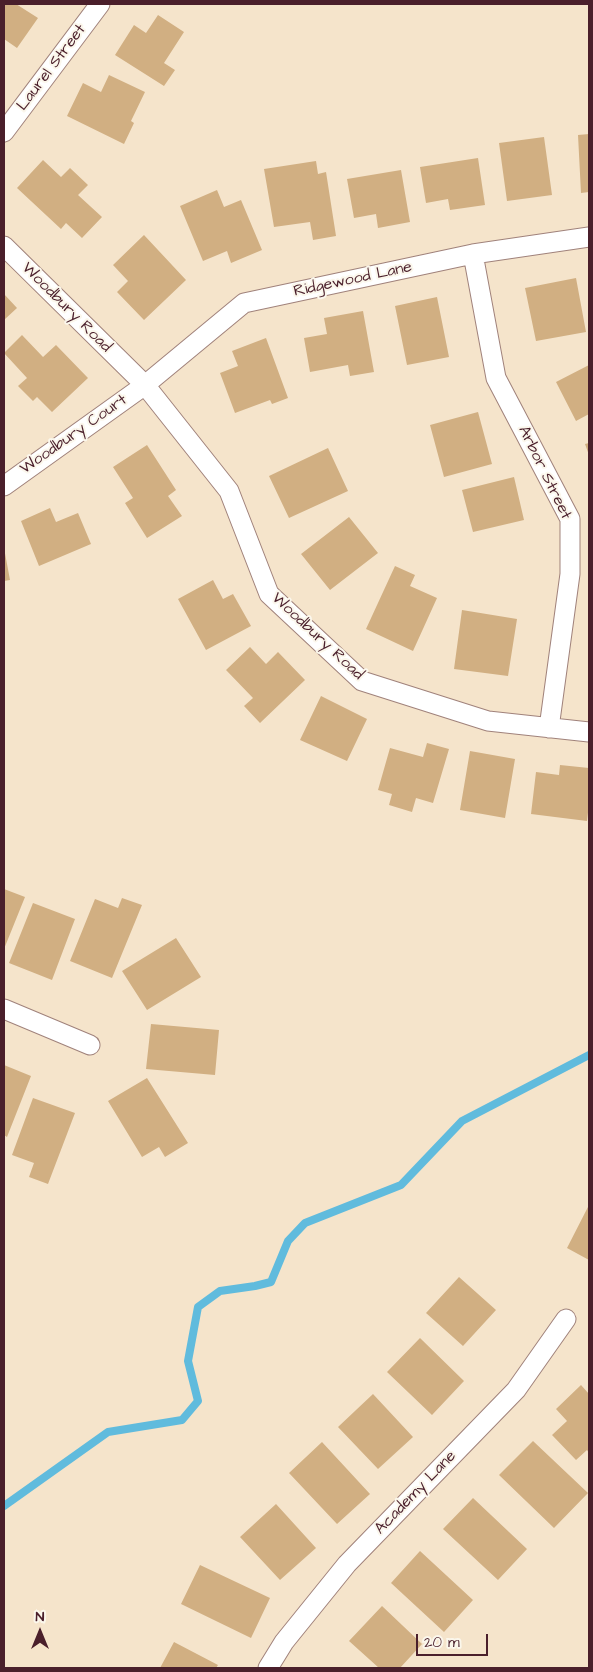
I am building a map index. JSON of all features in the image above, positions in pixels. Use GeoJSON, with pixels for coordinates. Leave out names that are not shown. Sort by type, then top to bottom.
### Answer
{"type":"FeatureCollection","features":[{"type":"Feature","properties":{"kind":"street","name":"Laurel Street"},"geometry":{"type":"LineString","coordinates":[[4,132],[100,4]]}},
{"type":"Feature","properties":{"kind":"street","name":"Ridgewood Lane"},"geometry":{"type":"LineString","coordinates":[[145,385],[244,303],[473,254],[589,237]]}},
{"type":"Feature","properties":{"kind":"street","name":"Woodbury Road"},"geometry":{"type":"LineString","coordinates":[[4,246],[145,385],[229,491],[269,594],[362,681],[488,720],[589,732]]}},
{"type":"Feature","properties":{"kind":"street","name":"Arbor Street"},"geometry":{"type":"LineString","coordinates":[[473,254],[496,378],[570,518],[570,574],[548,728]]}},
{"type":"Feature","properties":{"kind":"street","name":"Woodbury Court"},"geometry":{"type":"LineString","coordinates":[[4,486],[145,385]]}},
{"type":"Feature","properties":{"kind":"street"},"geometry":{"type":"LineString","coordinates":[[4,1009],[90,1045]]}},
{"type":"Feature","properties":{"kind":"street","name":"Academy Lane"},"geometry":{"type":"LineString","coordinates":[[268,1668],[284,1642],[347,1564],[516,1390],[566,1318]]}},
{"type":"Feature","properties":{"kind":"building"},"geometry":{"type":"Polygon","coordinates":[[[4,4],[16,4],[38,18],[17,48],[4,39],[4,4]]]}},
{"type":"Feature","properties":{"kind":"building"},"geometry":{"type":"Polygon","coordinates":[[[158,15],[184,32],[164,63],[175,70],[164,86],[115,55],[134,25],[146,33],[158,15]]]}},
{"type":"Feature","properties":{"kind":"building"},"geometry":{"type":"Polygon","coordinates":[[[109,75],[145,92],[131,121],[134,123],[124,144],[67,116],[83,83],[101,92],[109,75]]]}},
{"type":"Feature","properties":{"kind":"building"},"geometry":{"type":"Polygon","coordinates":[[[589,134],[589,192],[581,193],[578,135],[589,134]]]}},
{"type":"Feature","properties":{"kind":"building"},"geometry":{"type":"Polygon","coordinates":[[[544,137],[552,195],[507,201],[499,143],[544,137]]]}},
{"type":"Feature","properties":{"kind":"building"},"geometry":{"type":"Polygon","coordinates":[[[478,158],[485,205],[450,210],[448,199],[426,203],[420,167],[478,158]]]}},
{"type":"Feature","properties":{"kind":"building"},"geometry":{"type":"Polygon","coordinates":[[[43,160],[61,177],[70,168],[88,185],[78,195],[102,217],[82,238],[66,223],[61,229],[17,188],[43,160]]]}},
{"type":"Feature","properties":{"kind":"building"},"geometry":{"type":"Polygon","coordinates":[[[316,161],[318,174],[326,172],[336,236],[313,240],[310,222],[274,227],[264,169],[316,161]]]}},
{"type":"Feature","properties":{"kind":"building"},"geometry":{"type":"Polygon","coordinates":[[[401,170],[410,222],[378,228],[376,214],[354,218],[347,179],[401,170]]]}},
{"type":"Feature","properties":{"kind":"building"},"geometry":{"type":"Polygon","coordinates":[[[217,190],[224,207],[241,200],[262,250],[231,263],[227,251],[203,261],[180,206],[217,190]]]}},
{"type":"Feature","properties":{"kind":"building"},"geometry":{"type":"Polygon","coordinates":[[[144,235],[186,280],[144,320],[117,292],[128,281],[113,265],[144,235]]]}},
{"type":"Feature","properties":{"kind":"building"},"geometry":{"type":"Polygon","coordinates":[[[576,278],[586,332],[536,341],[525,288],[576,278]]]}},
{"type":"Feature","properties":{"kind":"building"},"geometry":{"type":"Polygon","coordinates":[[[4,294],[17,308],[4,320],[4,294]]]}},
{"type":"Feature","properties":{"kind":"building"},"geometry":{"type":"Polygon","coordinates":[[[437,297],[449,357],[407,365],[395,306],[437,297]]]}},
{"type":"Feature","properties":{"kind":"building"},"geometry":{"type":"Polygon","coordinates":[[[363,311],[374,372],[350,376],[348,365],[310,372],[304,338],[327,334],[324,318],[363,311]]]}},
{"type":"Feature","properties":{"kind":"building"},"geometry":{"type":"Polygon","coordinates":[[[22,335],[43,357],[56,345],[88,378],[52,412],[37,397],[33,401],[18,386],[27,378],[4,353],[22,335]]]}},
{"type":"Feature","properties":{"kind":"building"},"geometry":{"type":"Polygon","coordinates":[[[266,338],[288,398],[272,404],[270,400],[235,413],[220,373],[238,366],[232,351],[266,338]]]}},
{"type":"Feature","properties":{"kind":"building"},"geometry":{"type":"Polygon","coordinates":[[[589,365],[589,414],[576,421],[556,382],[589,365]]]}},
{"type":"Feature","properties":{"kind":"building"},"geometry":{"type":"Polygon","coordinates":[[[478,412],[492,464],[444,477],[430,425],[478,412]]]}},
{"type":"Feature","properties":{"kind":"building"},"geometry":{"type":"Polygon","coordinates":[[[589,443],[589,455],[585,444],[589,443]]]}},
{"type":"Feature","properties":{"kind":"building"},"geometry":{"type":"Polygon","coordinates":[[[147,445],[176,490],[168,496],[182,516],[147,538],[125,503],[133,498],[113,467],[147,445]]]}},
{"type":"Feature","properties":{"kind":"building"},"geometry":{"type":"Polygon","coordinates":[[[328,448],[348,491],[289,518],[269,476],[328,448]]]}},
{"type":"Feature","properties":{"kind":"building"},"geometry":{"type":"Polygon","coordinates":[[[514,477],[524,520],[473,532],[462,490],[514,477]]]}},
{"type":"Feature","properties":{"kind":"building"},"geometry":{"type":"Polygon","coordinates":[[[50,508],[56,522],[78,513],[91,544],[39,566],[21,521],[50,508]]]}},
{"type":"Feature","properties":{"kind":"building"},"geometry":{"type":"Polygon","coordinates":[[[349,517],[378,553],[330,590],[301,554],[349,517]]]}},
{"type":"Feature","properties":{"kind":"building"},"geometry":{"type":"Polygon","coordinates":[[[4,548],[10,580],[4,581],[4,548]]]}},
{"type":"Feature","properties":{"kind":"building"},"geometry":{"type":"Polygon","coordinates":[[[395,566],[415,575],[410,586],[437,598],[413,651],[366,629],[395,566]]]}},
{"type":"Feature","properties":{"kind":"building"},"geometry":{"type":"Polygon","coordinates":[[[213,580],[223,599],[233,594],[251,626],[206,650],[178,599],[213,580]]]}},
{"type":"Feature","properties":{"kind":"building"},"geometry":{"type":"Polygon","coordinates":[[[462,610],[517,619],[508,676],[454,669],[462,610]]]}},
{"type":"Feature","properties":{"kind":"building"},"geometry":{"type":"Polygon","coordinates":[[[250,647],[266,664],[278,652],[305,680],[260,723],[244,706],[253,698],[226,670],[250,647]]]}},
{"type":"Feature","properties":{"kind":"building"},"geometry":{"type":"Polygon","coordinates":[[[321,696],[367,719],[347,761],[300,740],[321,696]]]}},
{"type":"Feature","properties":{"kind":"building"},"geometry":{"type":"Polygon","coordinates":[[[427,743],[449,749],[433,803],[416,798],[412,812],[389,805],[392,794],[378,790],[390,748],[423,757],[427,743]]]}},
{"type":"Feature","properties":{"kind":"building"},"geometry":{"type":"Polygon","coordinates":[[[470,751],[515,759],[505,818],[460,810],[470,751]]]}},
{"type":"Feature","properties":{"kind":"building"},"geometry":{"type":"Polygon","coordinates":[[[560,765],[589,768],[587,821],[531,814],[536,772],[559,775],[560,765]]]}},
{"type":"Feature","properties":{"kind":"building"},"geometry":{"type":"Polygon","coordinates":[[[4,889],[25,897],[4,949],[4,889]]]}},
{"type":"Feature","properties":{"kind":"building"},"geometry":{"type":"Polygon","coordinates":[[[122,898],[142,905],[112,978],[70,961],[95,899],[118,908],[122,898]]]}},
{"type":"Feature","properties":{"kind":"building"},"geometry":{"type":"Polygon","coordinates":[[[33,903],[75,919],[52,980],[9,963],[33,903]]]}},
{"type":"Feature","properties":{"kind":"building"},"geometry":{"type":"Polygon","coordinates":[[[176,938],[201,977],[147,1010],[122,971],[176,938]]]}},
{"type":"Feature","properties":{"kind":"building"},"geometry":{"type":"Polygon","coordinates":[[[151,1024],[219,1030],[215,1075],[146,1069],[151,1024]]]}},
{"type":"Feature","properties":{"kind":"building"},"geometry":{"type":"Polygon","coordinates":[[[4,1065],[31,1076],[7,1137],[4,1135],[4,1065]]]}},
{"type":"Feature","properties":{"kind":"building"},"geometry":{"type":"Polygon","coordinates":[[[147,1078],[188,1143],[165,1157],[159,1147],[142,1157],[108,1101],[147,1078]]]}},
{"type":"Feature","properties":{"kind":"building"},"geometry":{"type":"Polygon","coordinates":[[[33,1098],[75,1113],[48,1184],[29,1177],[34,1163],[12,1155],[33,1098]]]}},
{"type":"Feature","properties":{"kind":"building"},"geometry":{"type":"Polygon","coordinates":[[[589,1205],[589,1260],[567,1248],[589,1205]]]}},
{"type":"Feature","properties":{"kind":"building"},"geometry":{"type":"Polygon","coordinates":[[[459,1277],[496,1310],[463,1346],[426,1313],[459,1277]]]}},
{"type":"Feature","properties":{"kind":"building"},"geometry":{"type":"Polygon","coordinates":[[[420,1338],[464,1381],[432,1415],[387,1372],[420,1338]]]}},
{"type":"Feature","properties":{"kind":"building"},"geometry":{"type":"Polygon","coordinates":[[[581,1385],[589,1394],[589,1453],[587,1450],[576,1460],[552,1435],[567,1421],[556,1409],[581,1385]]]}},
{"type":"Feature","properties":{"kind":"building"},"geometry":{"type":"Polygon","coordinates":[[[373,1394],[413,1437],[378,1469],[338,1427],[373,1394]]]}},
{"type":"Feature","properties":{"kind":"building"},"geometry":{"type":"Polygon","coordinates":[[[533,1441],[588,1493],[554,1528],[499,1475],[533,1441]]]}},
{"type":"Feature","properties":{"kind":"building"},"geometry":{"type":"Polygon","coordinates":[[[322,1442],[370,1494],[337,1524],[289,1473],[322,1442]]]}},
{"type":"Feature","properties":{"kind":"building"},"geometry":{"type":"Polygon","coordinates":[[[473,1498],[527,1549],[498,1580],[443,1529],[473,1498]]]}},
{"type":"Feature","properties":{"kind":"building"},"geometry":{"type":"Polygon","coordinates":[[[276,1504],[316,1548],[280,1580],[240,1537],[276,1504]]]}},
{"type":"Feature","properties":{"kind":"building"},"geometry":{"type":"Polygon","coordinates":[[[420,1551],[473,1600],[444,1632],[391,1583],[420,1551]]]}},
{"type":"Feature","properties":{"kind":"building"},"geometry":{"type":"Polygon","coordinates":[[[200,1565],[270,1598],[251,1638],[181,1604],[200,1565]]]}},
{"type":"Feature","properties":{"kind":"building"},"geometry":{"type":"Polygon","coordinates":[[[382,1606],[422,1644],[400,1668],[379,1668],[349,1641],[382,1606]]]}},
{"type":"Feature","properties":{"kind":"building"},"geometry":{"type":"Polygon","coordinates":[[[174,1642],[218,1665],[216,1668],[160,1668],[174,1642]]]}},
{"type":"Feature","properties":{"kind":"waterway"},"geometry":{"type":"LineString","coordinates":[[4,1506],[108,1432],[182,1420],[198,1401],[188,1361],[198,1307],[220,1291],[271,1282],[288,1241],[305,1223],[401,1185],[462,1121],[589,1055]]}}]}
